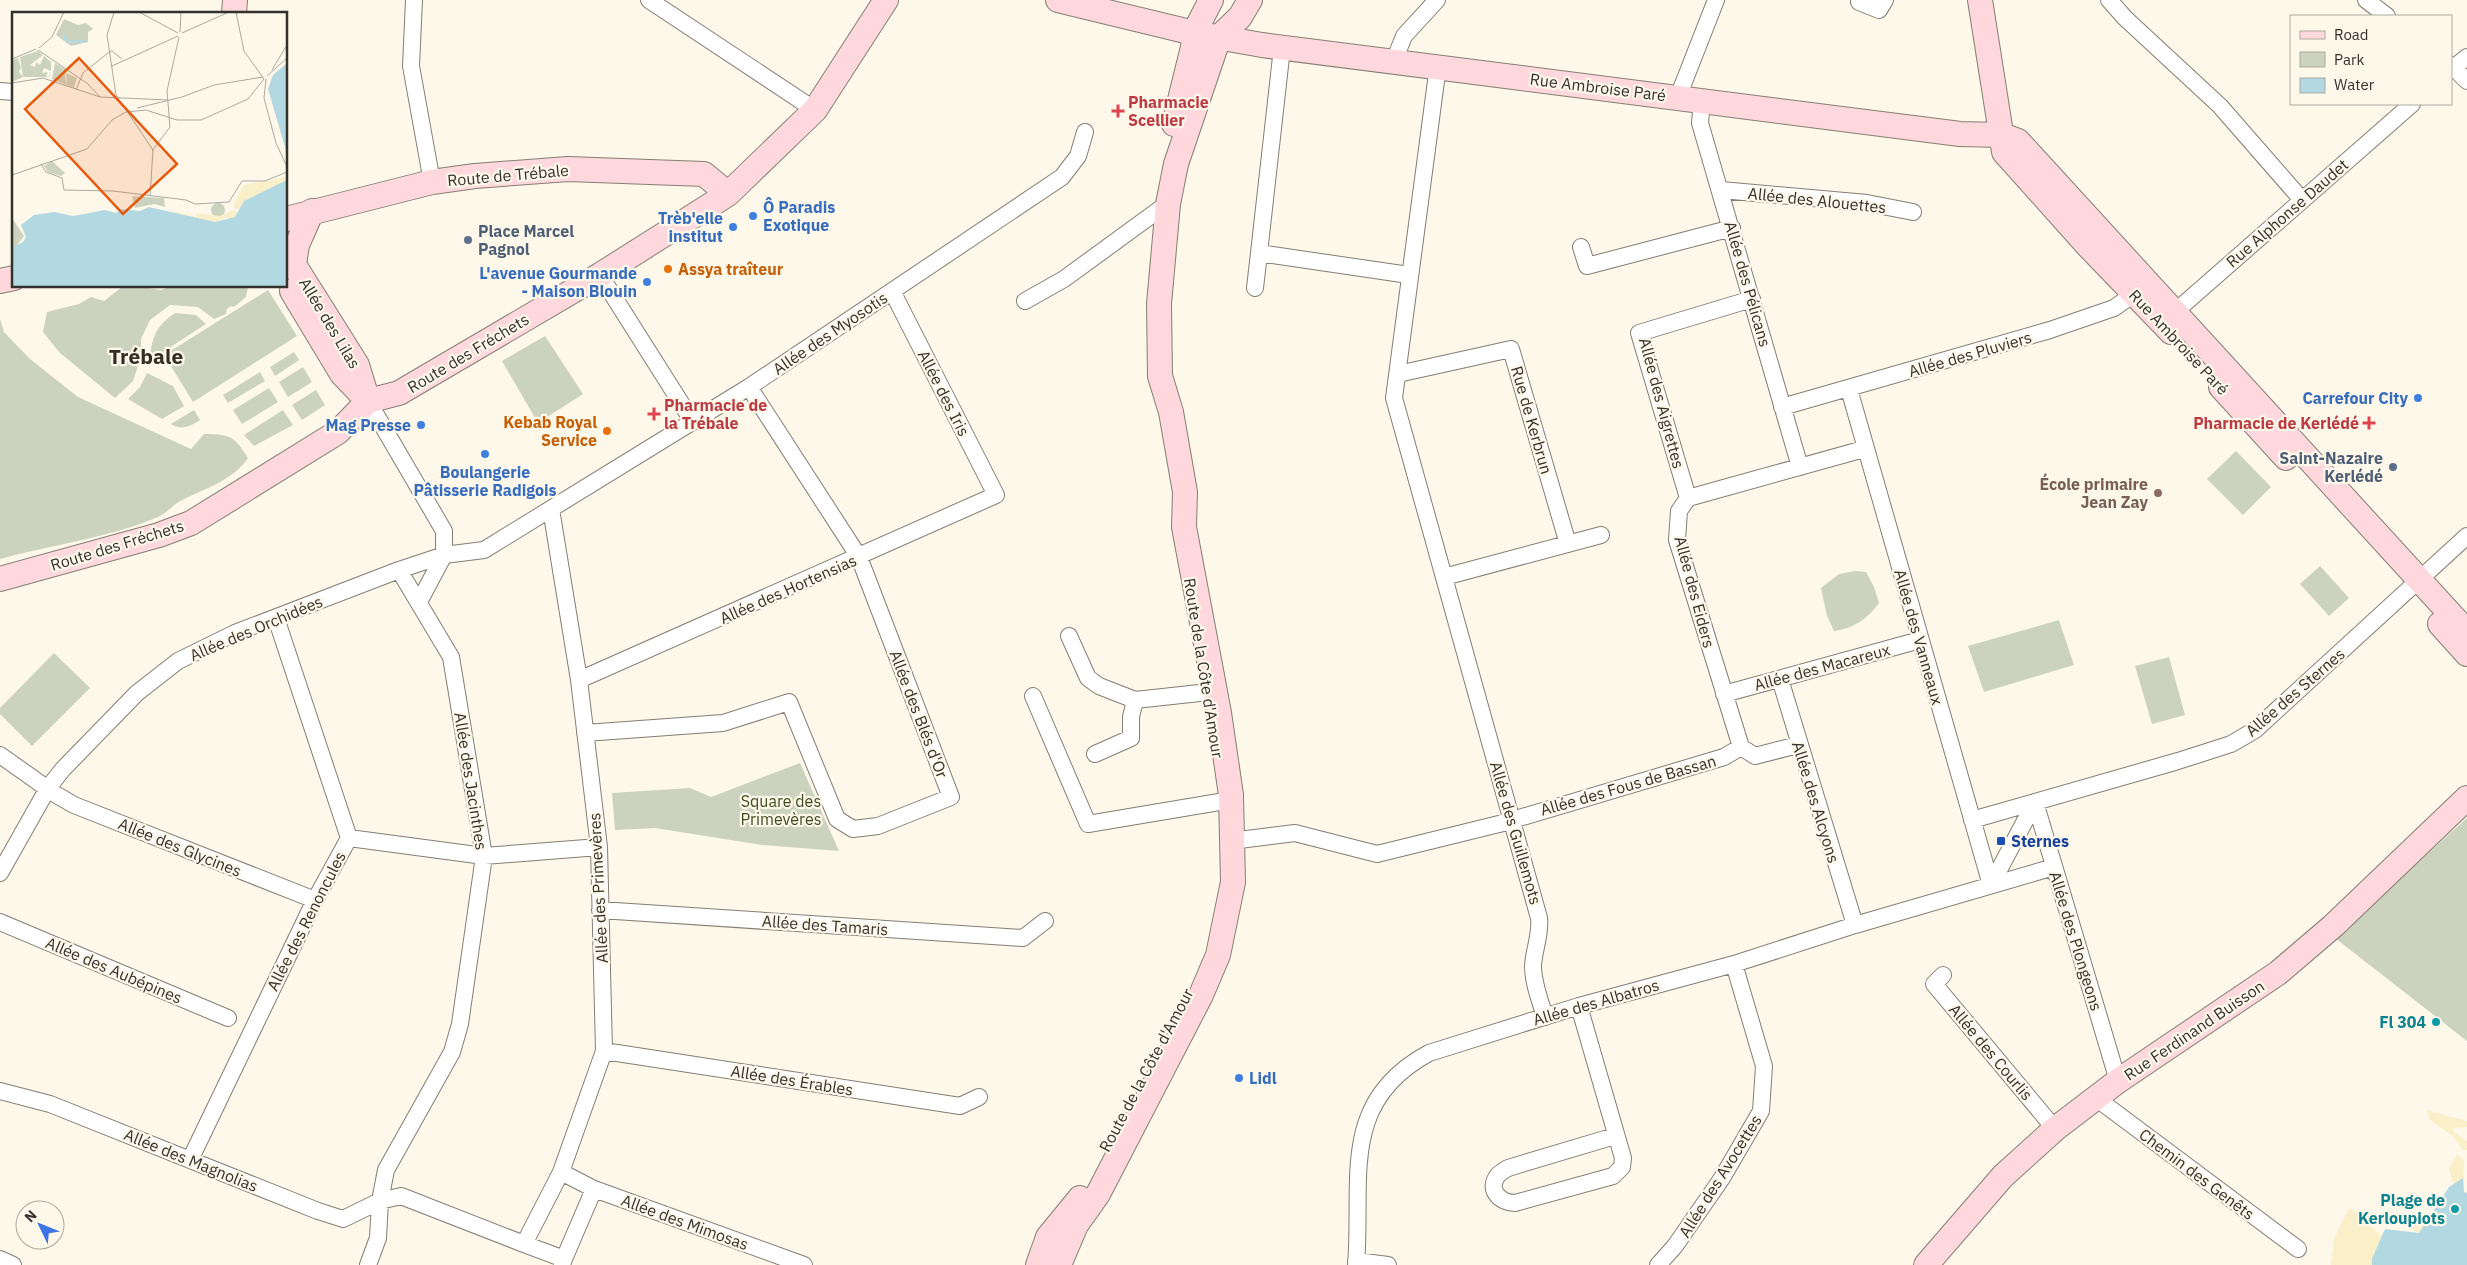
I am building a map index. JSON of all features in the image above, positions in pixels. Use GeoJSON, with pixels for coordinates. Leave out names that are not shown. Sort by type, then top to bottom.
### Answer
{"type":"FeatureCollection","features":[{"type":"Feature","properties":{"kind":"street"},"geometry":{"type":"LineString","coordinates":[[414,0],[411,66],[432,182]]}},
{"type":"Feature","properties":{"kind":"street"},"geometry":{"type":"LineString","coordinates":[[649,0],[815,110]]}},
{"type":"Feature","properties":{"kind":"street","name":"Route des Fréchets"},"geometry":{"type":"LineString","coordinates":[[0,579],[158,535],[190,523],[338,432],[368,401],[399,393],[600,274],[728,194],[815,110],[886,0]]}},
{"type":"Feature","properties":{"kind":"street","name":"Rue Ambroise Paré"},"geometry":{"type":"LineString","coordinates":[[1058,0],[1194,33],[1282,48],[1438,66],[1960,134],[2002,135],[2004,152],[2168,317],[2413,584],[2467,654]]}},
{"type":"Feature","properties":{"kind":"street","name":"Route de la Côte d'Amour"},"geometry":{"type":"LineString","coordinates":[[1038,1265],[1048,1237],[1081,1197],[1185,998],[1203,958],[1221,890],[1225,801],[1209,692],[1165,456],[1154,372],[1152,306],[1160,209],[1170,141],[1193,47],[1194,33],[1211,0]]}},
{"type":"Feature","properties":{"kind":"street"},"geometry":{"type":"LineString","coordinates":[[1219,37],[1240,17],[1250,0]]}},
{"type":"Feature","properties":{"kind":"street"},"geometry":{"type":"LineString","coordinates":[[1394,61],[1404,36],[1436,0]]}},
{"type":"Feature","properties":{"kind":"street"},"geometry":{"type":"LineString","coordinates":[[1678,97],[1716,0]]}},
{"type":"Feature","properties":{"kind":"street"},"geometry":{"type":"LineString","coordinates":[[1860,0],[1859,2],[1879,10],[1885,0]]}},
{"type":"Feature","properties":{"kind":"street"},"geometry":{"type":"LineString","coordinates":[[1980,0],[1995,107],[2002,135]]}},
{"type":"Feature","properties":{"kind":"street"},"geometry":{"type":"LineString","coordinates":[[2108,0],[2220,106],[2302,200]]}},
{"type":"Feature","properties":{"kind":"street"},"geometry":{"type":"LineString","coordinates":[[2366,0],[2386,15]]}},
{"type":"Feature","properties":{"kind":"street","name":"Route de la Côte d'Amour"},"geometry":{"type":"LineString","coordinates":[[1059,1265],[1076,1225],[1098,1194],[1201,995],[1218,955],[1233,882],[1231,795],[1220,722],[1184,527],[1184,492],[1171,412],[1160,376],[1159,304],[1162,248],[1168,204],[1176,164],[1219,37]]}},
{"type":"Feature","properties":{"kind":"street"},"geometry":{"type":"LineString","coordinates":[[1255,288],[1282,48]]}},
{"type":"Feature","properties":{"kind":"street"},"geometry":{"type":"LineString","coordinates":[[2467,57],[2452,67],[2467,81]]}},
{"type":"Feature","properties":{"kind":"street"},"geometry":{"type":"LineString","coordinates":[[1438,66],[1394,398],[1444,577],[1601,536]]}},
{"type":"Feature","properties":{"kind":"street","name":"Allée des Pélicans"},"geometry":{"type":"LineString","coordinates":[[1702,100],[1700,123],[1800,467]]}},
{"type":"Feature","properties":{"kind":"street","name":"Rue Alphonse Daudet"},"geometry":{"type":"LineString","coordinates":[[2168,317],[2411,105]]}},
{"type":"Feature","properties":{"kind":"street","name":"Allée des Myosotis"},"geometry":{"type":"LineString","coordinates":[[551,509],[749,387],[1062,177],[1078,156],[1085,132]]}},
{"type":"Feature","properties":{"kind":"street","name":"Route de Trébale"},"geometry":{"type":"LineString","coordinates":[[288,218],[432,182],[475,176],[568,169],[704,174],[728,194]]}},
{"type":"Feature","properties":{"kind":"street","name":"Allée des Alouettes"},"geometry":{"type":"LineString","coordinates":[[1721,190],[1867,204],[1913,212]]}},
{"type":"Feature","properties":{"kind":"street"},"geometry":{"type":"LineString","coordinates":[[1025,301],[1064,279],[1160,209]]}},
{"type":"Feature","properties":{"kind":"street"},"geometry":{"type":"LineString","coordinates":[[289,266],[312,211]]}},
{"type":"Feature","properties":{"kind":"street"},"geometry":{"type":"LineString","coordinates":[[1580,247],[1587,266],[1732,228]]}},
{"type":"Feature","properties":{"kind":"street"},"geometry":{"type":"LineString","coordinates":[[1259,253],[1409,275]]}},
{"type":"Feature","properties":{"kind":"street","name":"Allée des Lilas"},"geometry":{"type":"LineString","coordinates":[[289,266],[342,374],[368,401]]}},
{"type":"Feature","properties":{"kind":"street"},"geometry":{"type":"LineString","coordinates":[[600,274],[693,422]]}},
{"type":"Feature","properties":{"kind":"street","name":"Allée des Pluviers"},"geometry":{"type":"LineString","coordinates":[[1782,407],[2050,330],[2114,308],[2142,289]]}},
{"type":"Feature","properties":{"kind":"street","name":"Allée des Iris"},"geometry":{"type":"LineString","coordinates":[[892,291],[996,495]]}},
{"type":"Feature","properties":{"kind":"street","name":"Allée des Aigrettes"},"geometry":{"type":"LineString","coordinates":[[1688,498],[1640,333],[1752,299]]}},
{"type":"Feature","properties":{"kind":"street","name":"Rue de Kerbrun"},"geometry":{"type":"LineString","coordinates":[[1398,374],[1511,349],[1568,544]]}},
{"type":"Feature","properties":{"kind":"street"},"geometry":{"type":"LineString","coordinates":[[749,387],[859,557]]}},
{"type":"Feature","properties":{"kind":"street","name":"Allée des Vanneaux"},"geometry":{"type":"LineString","coordinates":[[1849,389],[1864,449],[1991,885]]}},
{"type":"Feature","properties":{"kind":"street"},"geometry":{"type":"LineString","coordinates":[[368,401],[444,531],[444,555],[419,602]]}},
{"type":"Feature","properties":{"kind":"street"},"geometry":{"type":"LineString","coordinates":[[1688,498],[1864,449]]}},
{"type":"Feature","properties":{"kind":"street","name":"Allée des Hortensias"},"geometry":{"type":"LineString","coordinates":[[579,680],[996,495]]}},
{"type":"Feature","properties":{"kind":"street","name":"Allée des Eiders"},"geometry":{"type":"LineString","coordinates":[[1688,498],[1679,511],[1678,540],[1741,747]]}},
{"type":"Feature","properties":{"kind":"street"},"geometry":{"type":"LineString","coordinates":[[444,555],[484,550],[551,509]]}},
{"type":"Feature","properties":{"kind":"street","name":"Allée des Primevères"},"geometry":{"type":"LineString","coordinates":[[524,1244],[561,1172],[604,1051],[599,847],[579,680],[551,509]]}},
{"type":"Feature","properties":{"kind":"street","name":"Allée des Sternes"},"geometry":{"type":"LineString","coordinates":[[1972,820],[2231,744],[2255,730],[2270,717],[2467,536]]}},
{"type":"Feature","properties":{"kind":"street","name":"Allée des Orchidées"},"geometry":{"type":"LineString","coordinates":[[0,873],[48,788],[63,769],[137,693],[178,661],[235,633],[399,570],[444,555]]}},
{"type":"Feature","properties":{"kind":"street","name":"Allée des Blés d'Or"},"geometry":{"type":"LineString","coordinates":[[585,732],[723,723],[789,702],[837,818],[853,829],[878,826],[951,797],[859,557]]}},
{"type":"Feature","properties":{"kind":"street","name":"Allée des Jacinthes"},"geometry":{"type":"LineString","coordinates":[[368,1265],[378,1238],[380,1201],[386,1170],[452,1052],[460,1024],[484,856],[451,656],[399,570]]}},
{"type":"Feature","properties":{"kind":"street","name":"Allée des Guillemots"},"geometry":{"type":"LineString","coordinates":[[1444,577],[1513,818],[1539,918],[1540,928],[1535,953],[1534,976],[1545,1017]]}},
{"type":"Feature","properties":{"kind":"street","name":"Rue Ambroise Paré"},"geometry":{"type":"LineString","coordinates":[[2413,584],[2467,632]]}},
{"type":"Feature","properties":{"kind":"street","name":"Allée des Renoncules"},"geometry":{"type":"LineString","coordinates":[[190,1160],[315,900],[349,838],[276,618]]}},
{"type":"Feature","properties":{"kind":"street"},"geometry":{"type":"LineString","coordinates":[[1069,636],[1088,678],[1099,686],[1136,700],[1209,692]]}},
{"type":"Feature","properties":{"kind":"street","name":"Allée des Macareux"},"geometry":{"type":"LineString","coordinates":[[1724,694],[1920,640]]}},
{"type":"Feature","properties":{"kind":"street","name":"Allée des Alcyons"},"geometry":{"type":"LineString","coordinates":[[1780,679],[1798,745],[1855,925]]}},
{"type":"Feature","properties":{"kind":"street"},"geometry":{"type":"LineString","coordinates":[[1033,696],[1088,824],[1225,801]]}},
{"type":"Feature","properties":{"kind":"street"},"geometry":{"type":"LineString","coordinates":[[1095,754],[1131,738],[1131,717],[1136,700]]}},
{"type":"Feature","properties":{"kind":"street"},"geometry":{"type":"LineString","coordinates":[[1741,747],[1755,756],[1798,745]]}},
{"type":"Feature","properties":{"kind":"street","name":"Allée des Fous de Bassan"},"geometry":{"type":"LineString","coordinates":[[1231,841],[1295,834],[1377,854],[1499,824],[1513,818],[1724,757],[1741,747]]}},
{"type":"Feature","properties":{"kind":"street","name":"Allée des Glycines"},"geometry":{"type":"LineString","coordinates":[[0,755],[74,805],[315,900]]}},
{"type":"Feature","properties":{"kind":"street","name":"Rue Ferdinand Buisson"},"geometry":{"type":"LineString","coordinates":[[1926,1265],[2003,1176],[2055,1129],[2118,1081],[2278,973],[2333,926],[2467,798]]}},
{"type":"Feature","properties":{"kind":"street"},"geometry":{"type":"LineString","coordinates":[[1991,885],[2035,802]]}},
{"type":"Feature","properties":{"kind":"street","name":"Allée des Plongeons"},"geometry":{"type":"LineString","coordinates":[[2035,802],[2118,1081]]}},
{"type":"Feature","properties":{"kind":"street"},"geometry":{"type":"LineString","coordinates":[[349,838],[484,856],[599,847]]}},
{"type":"Feature","properties":{"kind":"street","name":"Allée des Albatros"},"geometry":{"type":"LineString","coordinates":[[1388,1265],[1356,1263],[1360,1152],[1366,1120],[1375,1099],[1399,1073],[1413,1062],[1429,1053],[1579,1006],[1734,964],[1855,925],[2054,867]]}},
{"type":"Feature","properties":{"kind":"street","name":"Allée des Tamaris"},"geometry":{"type":"LineString","coordinates":[[600,910],[1023,938],[1045,921]]}},
{"type":"Feature","properties":{"kind":"street","name":"Allée des Aubépines"},"geometry":{"type":"LineString","coordinates":[[0,922],[228,1018]]}},
{"type":"Feature","properties":{"kind":"street","name":"Allée des Avocettes"},"geometry":{"type":"LineString","coordinates":[[1658,1265],[1674,1246],[1722,1178],[1762,1111],[1764,1066],[1734,964]]}},
{"type":"Feature","properties":{"kind":"street","name":"Allée des Courlis"},"geometry":{"type":"LineString","coordinates":[[1943,975],[1934,984],[2055,1129]]}},
{"type":"Feature","properties":{"kind":"street"},"geometry":{"type":"LineString","coordinates":[[1579,1006],[1615,1136],[1623,1158],[1622,1167],[1613,1176],[1515,1203],[1504,1203],[1497,1197],[1494,1185],[1497,1176],[1508,1168],[1615,1136]]}},
{"type":"Feature","properties":{"kind":"street","name":"Allée des Érables"},"geometry":{"type":"LineString","coordinates":[[604,1051],[960,1106],[979,1097]]}},
{"type":"Feature","properties":{"kind":"street","name":"Allée des Magnolias"},"geometry":{"type":"LineString","coordinates":[[0,1091],[50,1104],[318,1212],[343,1218],[380,1201],[401,1196],[524,1244],[563,1262]]}},
{"type":"Feature","properties":{"kind":"street","name":"Chemin des Genêts"},"geometry":{"type":"LineString","coordinates":[[2096,1098],[2298,1249]]}},
{"type":"Feature","properties":{"kind":"street","name":"Allée des Mimosas"},"geometry":{"type":"LineString","coordinates":[[561,1172],[594,1189],[804,1265]]}},
{"type":"Feature","properties":{"kind":"street"},"geometry":{"type":"LineString","coordinates":[[563,1262],[594,1189]]}},
{"type":"Feature","properties":{"kind":"street"},"geometry":{"type":"LineString","coordinates":[[0,1259],[13,1265]]}},
{"type":"Feature","properties":{"kind":"green space"},"geometry":{"type":"Polygon","coordinates":[[[121,288],[161,290],[167,288],[248,288],[246,297],[234,307],[231,306],[227,309],[226,314],[214,319],[198,307],[170,305],[150,320],[141,339],[141,356],[133,381],[115,398],[60,353],[43,332],[47,312],[79,304],[91,297],[104,301],[121,288]]]}},
{"type":"Feature","properties":{"kind":"green space"},"geometry":{"type":"Polygon","coordinates":[[[268,290],[297,336],[193,402],[164,355],[268,290]]]}},
{"type":"Feature","properties":{"kind":"green space"},"geometry":{"type":"Polygon","coordinates":[[[175,313],[196,315],[206,324],[149,361],[156,333],[163,323],[175,313]]]}},
{"type":"Feature","properties":{"kind":"green space"},"geometry":{"type":"Polygon","coordinates":[[[0,319],[4,332],[30,359],[78,397],[191,449],[204,434],[226,436],[239,445],[248,458],[242,466],[227,478],[180,501],[156,518],[99,536],[0,559],[0,319]]]}},
{"type":"Feature","properties":{"kind":"green space"},"geometry":{"type":"Polygon","coordinates":[[[545,336],[583,394],[538,423],[502,361],[545,336]]]}},
{"type":"Feature","properties":{"kind":"green space"},"geometry":{"type":"Polygon","coordinates":[[[294,352],[299,360],[275,376],[270,367],[294,352]]]}},
{"type":"Feature","properties":{"kind":"green space"},"geometry":{"type":"Polygon","coordinates":[[[303,367],[312,382],[288,397],[279,382],[303,367]]]}},
{"type":"Feature","properties":{"kind":"green space"},"geometry":{"type":"Polygon","coordinates":[[[260,372],[265,381],[228,403],[223,395],[260,372]]]}},
{"type":"Feature","properties":{"kind":"green space"},"geometry":{"type":"Polygon","coordinates":[[[147,373],[173,386],[184,406],[162,419],[128,399],[140,387],[147,373]]]}},
{"type":"Feature","properties":{"kind":"green space"},"geometry":{"type":"Polygon","coordinates":[[[269,388],[278,402],[242,424],[233,410],[269,388]]]}},
{"type":"Feature","properties":{"kind":"green space"},"geometry":{"type":"Polygon","coordinates":[[[316,390],[325,405],[302,420],[292,405],[316,390]]]}},
{"type":"Feature","properties":{"kind":"green space"},"geometry":{"type":"Polygon","coordinates":[[[194,410],[200,420],[197,422],[190,426],[182,427],[171,424],[194,410]]]}},
{"type":"Feature","properties":{"kind":"green space"},"geometry":{"type":"Polygon","coordinates":[[[283,410],[293,425],[254,446],[244,435],[283,410]]]}},
{"type":"Feature","properties":{"kind":"green space"},"geometry":{"type":"Polygon","coordinates":[[[2236,451],[2271,487],[2243,515],[2207,479],[2236,451]]]}},
{"type":"Feature","properties":{"kind":"green space"},"geometry":{"type":"Polygon","coordinates":[[[2320,566],[2349,598],[2329,616],[2300,584],[2320,566]]]}},
{"type":"Feature","properties":{"kind":"green space"},"geometry":{"type":"Polygon","coordinates":[[[1855,571],[1866,572],[1874,587],[1879,603],[1860,622],[1848,628],[1834,631],[1827,616],[1821,588],[1839,574],[1855,571]]]}},
{"type":"Feature","properties":{"kind":"green space"},"geometry":{"type":"Polygon","coordinates":[[[2059,620],[2074,665],[1984,692],[1968,646],[2059,620]]]}},
{"type":"Feature","properties":{"kind":"green space"},"geometry":{"type":"Polygon","coordinates":[[[54,653],[90,688],[32,746],[0,714],[0,708],[54,653]]]}},
{"type":"Feature","properties":{"kind":"green space"},"geometry":{"type":"Polygon","coordinates":[[[2169,657],[2185,715],[2152,724],[2135,666],[2169,657]]]}},
{"type":"Feature","properties":{"kind":"green space","name":"Square des Primevères"},"geometry":{"type":"Polygon","coordinates":[[[800,763],[839,851],[762,845],[655,828],[615,830],[612,793],[690,788],[711,797],[800,763]]]}},
{"type":"Feature","properties":{"kind":"green space"},"geometry":{"type":"Polygon","coordinates":[[[2467,818],[2467,1041],[2335,938],[2467,818]]]}},
{"type":"Feature","properties":{"kind":"sand","name":"Plage de Kerloupiots"},"geometry":{"type":"Polygon","coordinates":[[[2427,1110],[2467,1121],[2467,1127],[2453,1128],[2454,1132],[2467,1141],[2467,1150],[2463,1150],[2453,1136],[2429,1119],[2427,1110]]]}},
{"type":"Feature","properties":{"kind":"sand","name":"Plage de Kerloupiots"},"geometry":{"type":"Polygon","coordinates":[[[2457,1155],[2464,1161],[2463,1195],[2467,1197],[2467,1265],[2331,1265],[2334,1239],[2349,1208],[2358,1213],[2381,1236],[2405,1241],[2419,1233],[2410,1228],[2406,1218],[2411,1214],[2425,1224],[2456,1192],[2449,1169],[2457,1155]]]}},
{"type":"Feature","properties":{"kind":"water"},"geometry":{"type":"Polygon","coordinates":[[[2463,1178],[2464,1192],[2467,1193],[2467,1265],[2372,1265],[2372,1259],[2385,1229],[2419,1233],[2449,1187],[2463,1178]]]}},
{"type":"Feature","properties":{"kind":"place","name":"Pharmacie Scellier"},"geometry":{"type":"Point","coordinates":[1118,111]}},
{"type":"Feature","properties":{"kind":"place","name":"Ô Paradis Exotique"},"geometry":{"type":"Point","coordinates":[753,216]}},
{"type":"Feature","properties":{"kind":"place","name":"Trèb'elle institut"},"geometry":{"type":"Point","coordinates":[733,227]}},
{"type":"Feature","properties":{"kind":"place","name":"Place Marcel Pagnol"},"geometry":{"type":"Point","coordinates":[468,240]}},
{"type":"Feature","properties":{"kind":"place","name":"Assya traîteur"},"geometry":{"type":"Point","coordinates":[668,269]}},
{"type":"Feature","properties":{"kind":"place","name":"L'avenue Gourmande - Maison Blouin"},"geometry":{"type":"Point","coordinates":[647,282]}},
{"type":"Feature","properties":{"kind":"place","name":"Carrefour City"},"geometry":{"type":"Point","coordinates":[2418,398]}},
{"type":"Feature","properties":{"kind":"place","name":"Pharmacie de la Trébale"},"geometry":{"type":"Point","coordinates":[654,414]}},
{"type":"Feature","properties":{"kind":"place","name":"Pharmacie de Kerlédé"},"geometry":{"type":"Point","coordinates":[2369,423]}},
{"type":"Feature","properties":{"kind":"place","name":"Mag Presse"},"geometry":{"type":"Point","coordinates":[421,425]}},
{"type":"Feature","properties":{"kind":"place","name":"Kebab Royal Service"},"geometry":{"type":"Point","coordinates":[607,431]}},
{"type":"Feature","properties":{"kind":"place","name":"Boulangerie Pâtisserie Radigois"},"geometry":{"type":"Point","coordinates":[485,454]}},
{"type":"Feature","properties":{"kind":"place","name":"Saint-Nazaire Kerlédé"},"geometry":{"type":"Point","coordinates":[2393,467]}},
{"type":"Feature","properties":{"kind":"place","name":"École primaire Jean Zay"},"geometry":{"type":"Point","coordinates":[2158,493]}},
{"type":"Feature","properties":{"kind":"place","name":"Sternes"},"geometry":{"type":"Point","coordinates":[2001,841]}},
{"type":"Feature","properties":{"kind":"place","name":"Fl 304"},"geometry":{"type":"Point","coordinates":[2436,1022]}},
{"type":"Feature","properties":{"kind":"place","name":"Lidl"},"geometry":{"type":"Point","coordinates":[1239,1078]}},
{"type":"Feature","properties":{"kind":"place","name":"Plage de Kerloupiots"},"geometry":{"type":"Point","coordinates":[2455,1209]}},
{"type":"Feature","properties":{"kind":"district","name":"Trébale"},"geometry":{"type":"Point","coordinates":[146,356]}}]}
